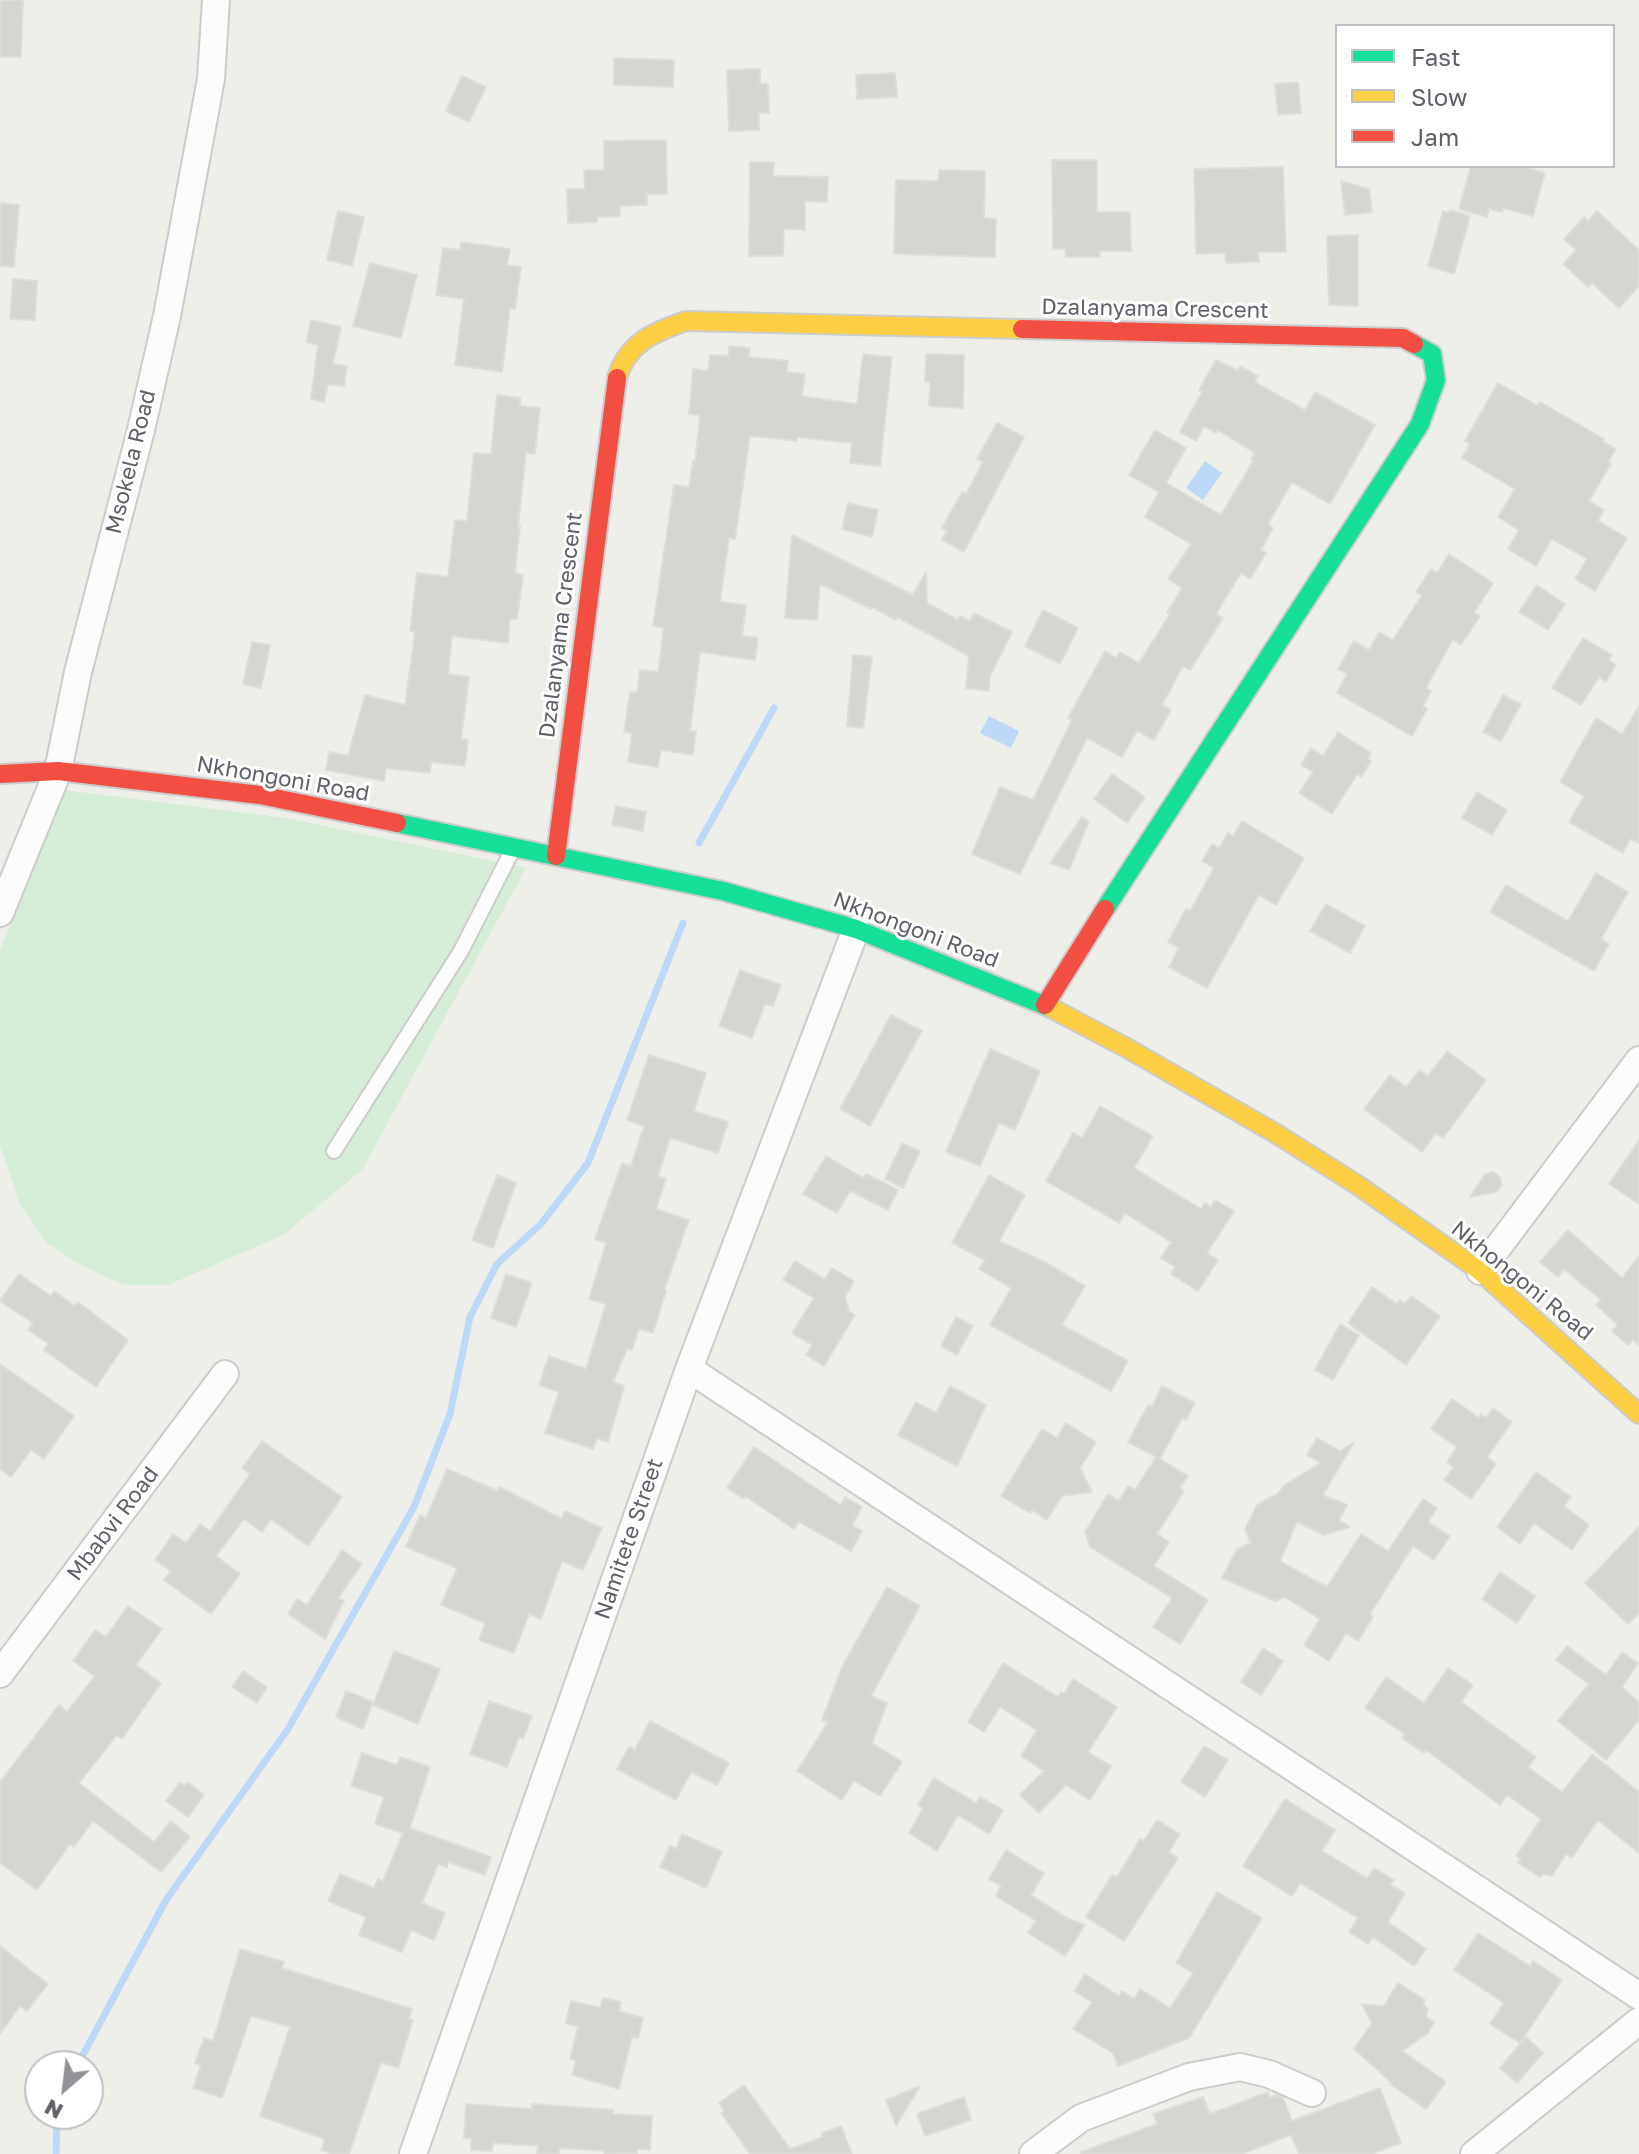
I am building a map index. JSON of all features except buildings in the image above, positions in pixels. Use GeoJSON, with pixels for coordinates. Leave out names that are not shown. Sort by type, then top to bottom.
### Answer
{"type":"FeatureCollection","features":[{"type":"Feature","properties":{"kind":"street","name":"Msokela Road"},"geometry":{"type":"LineString","coordinates":[[0,913],[58,771],[78,672],[167,316],[211,79],[216,0]]}},
{"type":"Feature","properties":{"kind":"street","name":"Dzalanyama Crescent"},"geometry":{"type":"LineString","coordinates":[[556,856],[618,374],[630,349],[647,335],[686,321],[1403,338],[1432,354],[1436,380],[1420,424],[1132,865],[1045,1005]]}},
{"type":"Feature","properties":{"kind":"street","name":"Nkhongoni Road"},"geometry":{"type":"LineString","coordinates":[[0,774],[58,771],[260,795],[723,891],[856,929],[1045,1005],[1275,1133],[1356,1184],[1480,1271],[1639,1414]]}},
{"type":"Feature","properties":{"kind":"street","name":"Namitete Street"},"geometry":{"type":"LineString","coordinates":[[413,2154],[689,1369],[856,929]]}},
{"type":"Feature","properties":{"kind":"street"},"geometry":{"type":"LineString","coordinates":[[1480,1271],[1639,1060]]}},
{"type":"Feature","properties":{"kind":"street"},"geometry":{"type":"LineString","coordinates":[[689,1369],[1639,1996]]}},
{"type":"Feature","properties":{"kind":"street","name":"Mbabvi Road"},"geometry":{"type":"LineString","coordinates":[[0,1674],[225,1374]]}},
{"type":"Feature","properties":{"kind":"street"},"geometry":{"type":"LineString","coordinates":[[1474,2154],[1639,2021]]}},
{"type":"Feature","properties":{"kind":"street"},"geometry":{"type":"LineString","coordinates":[[1033,2154],[1081,2118],[1189,2077],[1240,2067],[1269,2074],[1312,2093]]}},
{"type":"Feature","properties":{"kind":"lane"},"geometry":{"type":"LineString","coordinates":[[334,1151],[461,951],[514,849]]}},
{"type":"Feature","properties":{"kind":"green space"},"geometry":{"type":"Polygon","coordinates":[[[64,790],[286,818],[526,868],[362,1170],[283,1235],[168,1285],[124,1285],[77,1263],[46,1242],[20,1204],[0,1145],[0,951],[64,790]]]}},
{"type":"Feature","properties":{"kind":"water"},"geometry":{"type":"Polygon","coordinates":[[[1205,461],[1222,473],[1203,500],[1186,488],[1205,461]]]}},
{"type":"Feature","properties":{"kind":"water"},"geometry":{"type":"Polygon","coordinates":[[[989,716],[1019,731],[1011,748],[980,733],[989,716]]]}},
{"type":"Feature","properties":{"kind":"waterway"},"geometry":{"type":"LineString","coordinates":[[699,843],[774,708]]}},
{"type":"Feature","properties":{"kind":"waterway"},"geometry":{"type":"LineString","coordinates":[[86,2050],[166,1900],[288,1729],[414,1507],[450,1414],[470,1317],[497,1264],[541,1224],[588,1163],[683,923]]}},
{"type":"Feature","properties":{"kind":"waterway"},"geometry":{"type":"LineString","coordinates":[[56,2154],[57,2130]]}},
{"type":"Feature","properties":{"kind":"traffic: fast"},"geometry":{"type":"LineString","coordinates":[[1105,909],[1420,424],[1436,380],[1432,354],[1414,344]]}},
{"type":"Feature","properties":{"kind":"traffic: fast"},"geometry":{"type":"LineString","coordinates":[[397,823],[723,891],[856,929],[1051,1008]]}},
{"type":"Feature","properties":{"kind":"traffic: slow"},"geometry":{"type":"LineString","coordinates":[[617,378],[628,356],[643,340],[686,321],[1022,329]]}},
{"type":"Feature","properties":{"kind":"traffic: slow"},"geometry":{"type":"LineString","coordinates":[[1051,1008],[1275,1133],[1356,1184],[1480,1271],[1639,1414]]}},
{"type":"Feature","properties":{"kind":"traffic: jam"},"geometry":{"type":"LineString","coordinates":[[1022,329],[1403,338],[1414,344]]}},
{"type":"Feature","properties":{"kind":"traffic: jam"},"geometry":{"type":"LineString","coordinates":[[556,856],[617,378]]}},
{"type":"Feature","properties":{"kind":"traffic: jam"},"geometry":{"type":"LineString","coordinates":[[0,774],[58,771],[260,795],[397,823]]}},
{"type":"Feature","properties":{"kind":"traffic: jam"},"geometry":{"type":"LineString","coordinates":[[1045,1005],[1105,909]]}}]}
